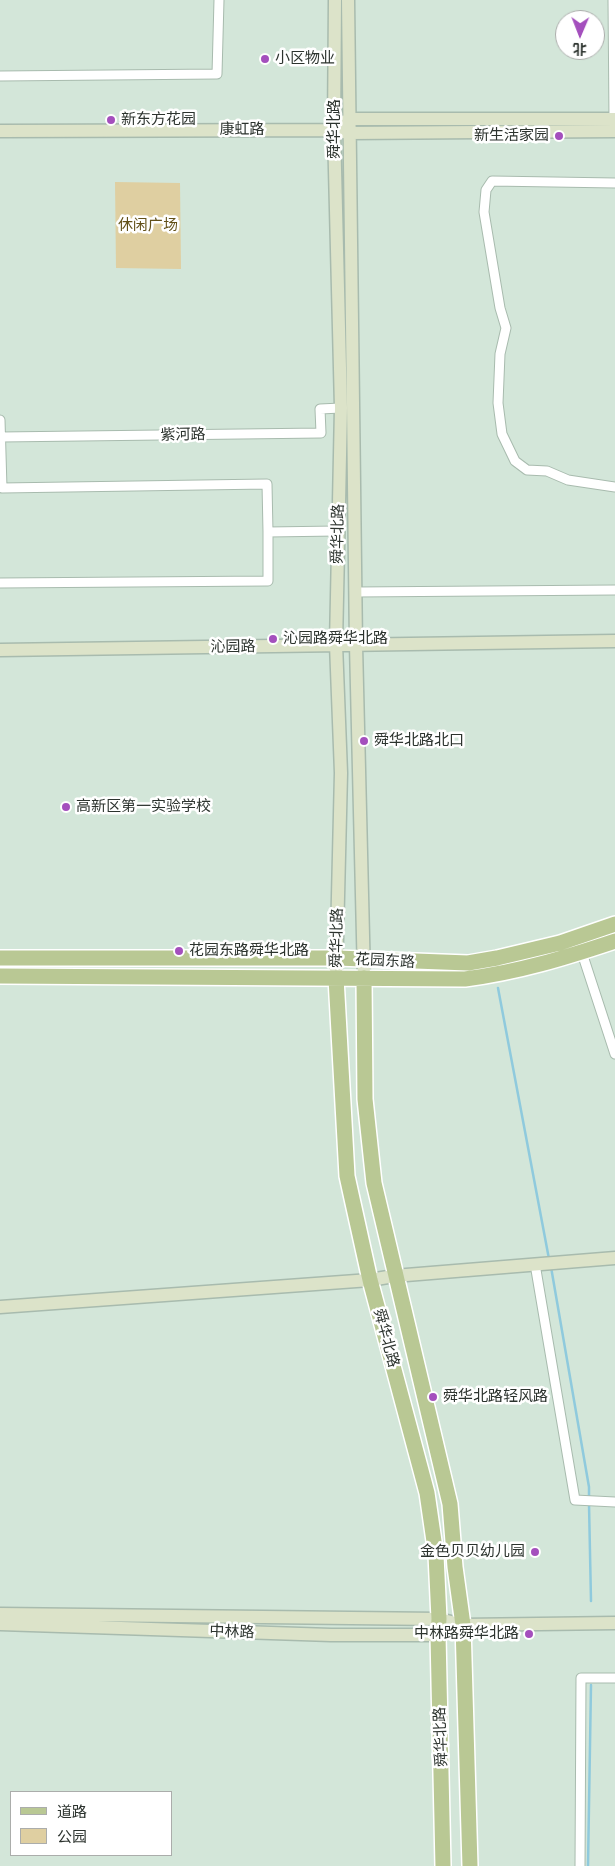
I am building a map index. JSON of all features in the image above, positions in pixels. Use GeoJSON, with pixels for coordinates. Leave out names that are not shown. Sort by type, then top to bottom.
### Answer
{"type":"FeatureCollection","features":[{"type":"Feature","properties":{"kind":"main road","name":"舜华北路"},"geometry":{"type":"LineString","coordinates":[[335,0],[334,130],[341,408],[336,644],[341,773],[336,978],[347,1176],[370,1280],[427,1493],[436,1555],[439,1619],[442,1866]]}},
{"type":"Feature","properties":{"kind":"main road","name":"舜华北路"},"geometry":{"type":"LineString","coordinates":[[348,0],[356,645],[365,1099],[374,1183],[394,1276],[450,1504],[455,1568],[463,1625],[470,1866]]}},
{"type":"Feature","properties":{"kind":"main road"},"geometry":{"type":"LineString","coordinates":[[334,130],[349,119],[615,123]]}},
{"type":"Feature","properties":{"kind":"main road","name":"康虹路"},"geometry":{"type":"LineString","coordinates":[[0,131],[334,130],[349,133],[615,123]]}},
{"type":"Feature","properties":{"kind":"main road","name":"沁园路"},"geometry":{"type":"LineString","coordinates":[[0,650],[336,644],[615,642]]}},
{"type":"Feature","properties":{"kind":"main road","name":"花园东路"},"geometry":{"type":"LineString","coordinates":[[0,958],[337,958],[468,963],[560,943],[615,924]]}},
{"type":"Feature","properties":{"kind":"main road","name":"花园东路"},"geometry":{"type":"LineString","coordinates":[[0,976],[464,979],[498,975],[582,953],[615,941]]}},
{"type":"Feature","properties":{"kind":"main road"},"geometry":{"type":"LineString","coordinates":[[0,1307],[370,1280],[394,1276],[615,1258]]}},
{"type":"Feature","properties":{"kind":"main road","name":"中林路"},"geometry":{"type":"LineString","coordinates":[[0,1614],[439,1619],[463,1625],[615,1623]]}},
{"type":"Feature","properties":{"kind":"main road","name":"中林路"},"geometry":{"type":"LineString","coordinates":[[0,1624],[331,1635],[438,1635],[463,1625]]}},
{"type":"Feature","properties":{"kind":"street"},"geometry":{"type":"LineString","coordinates":[[0,76],[217,74],[219,0]]}},
{"type":"Feature","properties":{"kind":"street"},"geometry":{"type":"LineString","coordinates":[[613,0],[615,123]]}},
{"type":"Feature","properties":{"kind":"street"},"geometry":{"type":"LineString","coordinates":[[615,182],[492,181],[486,190],[484,212],[500,308],[506,328],[500,354],[498,396],[502,434],[515,462],[527,470],[547,471],[568,480],[615,487]]}},
{"type":"Feature","properties":{"kind":"street","name":"紫河路"},"geometry":{"type":"LineString","coordinates":[[0,437],[321,433],[320,409],[341,408]]}},
{"type":"Feature","properties":{"kind":"street"},"geometry":{"type":"LineString","coordinates":[[0,420],[2,488],[267,484],[268,532],[268,581],[0,583]]}},
{"type":"Feature","properties":{"kind":"street"},"geometry":{"type":"LineString","coordinates":[[268,532],[337,532]]}},
{"type":"Feature","properties":{"kind":"street"},"geometry":{"type":"LineString","coordinates":[[356,592],[615,590]]}},
{"type":"Feature","properties":{"kind":"street"},"geometry":{"type":"LineString","coordinates":[[582,953],[615,1054]]}},
{"type":"Feature","properties":{"kind":"street"},"geometry":{"type":"LineString","coordinates":[[545,1264],[575,1500],[615,1502]]}},
{"type":"Feature","properties":{"kind":"street"},"geometry":{"type":"LineString","coordinates":[[580,1866],[581,1678],[615,1678]]}},
{"type":"Feature","properties":{"kind":"green space","name":"休闲广场"},"geometry":{"type":"Polygon","coordinates":[[[115,182],[180,183],[181,269],[116,268],[115,182]]]}},
{"type":"Feature","properties":{"kind":"waterway"},"geometry":{"type":"LineString","coordinates":[[498,988],[549,1259]]}},
{"type":"Feature","properties":{"kind":"waterway"},"geometry":{"type":"LineString","coordinates":[[551,1267],[589,1487],[589,1499]]}},
{"type":"Feature","properties":{"kind":"waterway"},"geometry":{"type":"LineString","coordinates":[[589,1504],[591,1601]]}},
{"type":"Feature","properties":{"kind":"waterway"},"geometry":{"type":"LineString","coordinates":[[588,1866],[591,1685]]}},
{"type":"Feature","properties":{"kind":"place","name":"小区物业"},"geometry":{"type":"Point","coordinates":[265,59]}},
{"type":"Feature","properties":{"kind":"place","name":"新东方花园"},"geometry":{"type":"Point","coordinates":[111,120]}},
{"type":"Feature","properties":{"kind":"place","name":"新生活家园"},"geometry":{"type":"Point","coordinates":[559,136]}},
{"type":"Feature","properties":{"kind":"place","name":"沁园路舜华北路"},"geometry":{"type":"Point","coordinates":[273,639]}},
{"type":"Feature","properties":{"kind":"place","name":"舜华北路北口"},"geometry":{"type":"Point","coordinates":[364,741]}},
{"type":"Feature","properties":{"kind":"place","name":"高新区第一实验学校"},"geometry":{"type":"Point","coordinates":[66,807]}},
{"type":"Feature","properties":{"kind":"place","name":"花园东路舜华北路"},"geometry":{"type":"Point","coordinates":[179,951]}},
{"type":"Feature","properties":{"kind":"place","name":"舜华北路轻风路"},"geometry":{"type":"Point","coordinates":[433,1397]}},
{"type":"Feature","properties":{"kind":"place","name":"金色贝贝幼儿园"},"geometry":{"type":"Point","coordinates":[535,1552]}},
{"type":"Feature","properties":{"kind":"place","name":"中林路舜华北路"},"geometry":{"type":"Point","coordinates":[529,1634]}}]}
